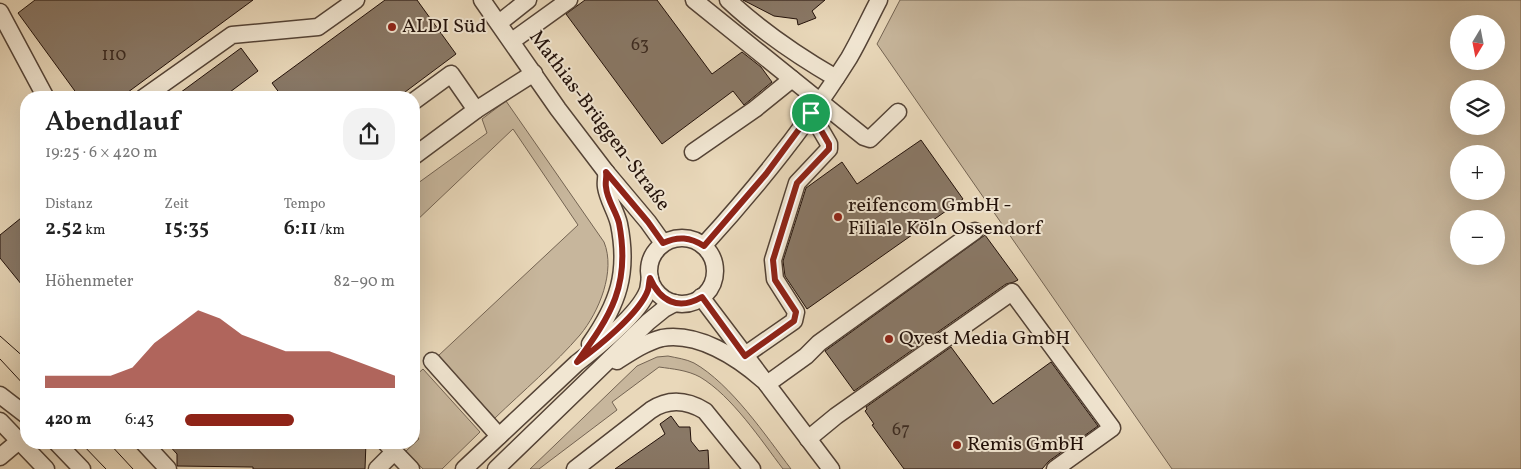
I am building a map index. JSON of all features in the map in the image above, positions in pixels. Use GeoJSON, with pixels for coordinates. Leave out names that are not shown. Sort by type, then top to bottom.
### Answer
{"type":"FeatureCollection","features":[{"type":"Feature","properties":{"kind":"street"},"geometry":{"type":"LineString","coordinates":[[153,91],[232,35],[318,27],[356,0]]}},
{"type":"Feature","properties":{"kind":"street","name":"Mathias-Brüggen-Straße"},"geometry":{"type":"LineString","coordinates":[[482,0],[558,109],[663,243]]}},
{"type":"Feature","properties":{"kind":"street"},"geometry":{"type":"LineString","coordinates":[[499,23],[528,0]]}},
{"type":"Feature","properties":{"kind":"street"},"geometry":{"type":"LineString","coordinates":[[512,41],[569,0]]}},
{"type":"Feature","properties":{"kind":"street"},"geometry":{"type":"LineString","coordinates":[[694,0],[792,79],[815,106],[864,137],[870,138],[898,112]]}},
{"type":"Feature","properties":{"kind":"street"},"geometry":{"type":"LineString","coordinates":[[728,0],[750,19],[836,78]]}},
{"type":"Feature","properties":{"kind":"street"},"geometry":{"type":"LineString","coordinates":[[704,246],[766,174],[836,78],[850,56],[879,0]]}},
{"type":"Feature","properties":{"kind":"street"},"geometry":{"type":"LineString","coordinates":[[0,12],[42,91]]}},
{"type":"Feature","properties":{"kind":"street"},"geometry":{"type":"LineString","coordinates":[[420,152],[476,110],[534,73]]}},
{"type":"Feature","properties":{"kind":"street"},"geometry":{"type":"LineString","coordinates":[[420,97],[451,74],[476,110]]}},
{"type":"Feature","properties":{"kind":"street"},"geometry":{"type":"LineString","coordinates":[[693,152],[755,109],[792,79]]}},
{"type":"Feature","properties":{"kind":"street"},"geometry":{"type":"LineString","coordinates":[[745,356],[794,321],[796,312],[775,280],[773,260],[797,183],[829,149],[829,144],[815,106]]}},
{"type":"Feature","properties":{"kind":"street"},"geometry":{"type":"LineString","coordinates":[[577,362],[609,316],[617,297],[620,283],[621,237],[615,211],[608,197],[605,185],[606,172]]}},
{"type":"Feature","properties":{"kind":"street"},"geometry":{"type":"LineString","coordinates":[[765,382],[806,356],[819,343],[975,231]]}},
{"type":"Feature","properties":{"kind":"street"},"geometry":{"type":"LineString","coordinates":[[464,469],[577,362],[595,350],[636,310],[649,289],[649,265],[653,252],[663,243],[672,239],[687,238],[704,246],[715,264],[716,274],[713,283],[702,297],[694,302],[675,303],[665,299],[655,291],[650,278]]}},
{"type":"Feature","properties":{"kind":"street"},"geometry":{"type":"LineString","coordinates":[[808,439],[836,416],[1012,292],[1112,428],[1055,469]]}},
{"type":"Feature","properties":{"kind":"street"},"geometry":{"type":"LineString","coordinates":[[702,297],[831,469]]}},
{"type":"Feature","properties":{"kind":"street"},"geometry":{"type":"LineString","coordinates":[[496,469],[655,315],[675,303]]}},
{"type":"Feature","properties":{"kind":"street"},"geometry":{"type":"LineString","coordinates":[[575,392],[613,363],[633,351],[660,339],[668,338],[692,340],[712,347],[738,361],[765,382]]}},
{"type":"Feature","properties":{"kind":"street"},"geometry":{"type":"LineString","coordinates":[[432,361],[499,436]]}},
{"type":"Feature","properties":{"kind":"street"},"geometry":{"type":"LineString","coordinates":[[0,395],[20,410]]}},
{"type":"Feature","properties":{"kind":"street"},"geometry":{"type":"LineString","coordinates":[[575,469],[661,403],[672,402],[696,406],[705,411],[752,469]]}},
{"type":"Feature","properties":{"kind":"street"},"geometry":{"type":"LineString","coordinates":[[0,421],[20,438]]}},
{"type":"Feature","properties":{"kind":"street"},"geometry":{"type":"LineString","coordinates":[[0,457],[20,442]]}},
{"type":"Feature","properties":{"kind":"street"},"geometry":{"type":"LineString","coordinates":[[29,449],[46,469]]}},
{"type":"Feature","properties":{"kind":"street"},"geometry":{"type":"LineString","coordinates":[[63,449],[82,469]]}},
{"type":"Feature","properties":{"kind":"street"},"geometry":{"type":"LineString","coordinates":[[149,449],[168,469]]}},
{"type":"Feature","properties":{"kind":"street"},"geometry":{"type":"LineString","coordinates":[[377,469],[388,449]]}},
{"type":"Feature","properties":{"kind":"street"},"geometry":{"type":"LineString","coordinates":[[391,449],[411,469]]}},
{"type":"Feature","properties":{"kind":"shaded area"},"geometry":{"type":"Polygon","coordinates":[[[900,0],[1521,0],[1521,469],[1172,469],[877,44],[900,0]]]}},
{"type":"Feature","properties":{"kind":"shaded area"},"geometry":{"type":"Polygon","coordinates":[[[506,101],[604,242],[608,266],[604,291],[587,326],[539,377],[495,418],[438,356],[578,225],[513,129],[420,217],[420,182],[487,133],[482,119],[506,101]]]}},
{"type":"Feature","properties":{"kind":"shaded area"},"geometry":{"type":"Polygon","coordinates":[[[668,356],[694,363],[708,372],[734,397],[759,426],[791,469],[783,469],[735,407],[712,385],[690,373],[659,367],[612,402],[617,410],[539,469],[530,469],[637,366],[657,357],[668,356]]]}},
{"type":"Feature","properties":{"kind":"shaded area"},"geometry":{"type":"Polygon","coordinates":[[[423,369],[480,432],[442,469],[423,469],[406,451],[408,449],[420,449],[420,372],[423,369]]]}},
{"type":"Feature","properties":{"kind":"building"},"geometry":{"type":"Polygon","coordinates":[[[35,0],[253,0],[130,91],[75,91],[18,13],[35,0]]]}},
{"type":"Feature","properties":{"kind":"building","name":"ALDI Süd"},"geometry":{"type":"Polygon","coordinates":[[[385,0],[417,0],[456,54],[406,91],[278,91],[272,83],[385,0]]]}},
{"type":"Feature","properties":{"kind":"building"},"geometry":{"type":"Polygon","coordinates":[[[585,0],[657,0],[712,74],[742,52],[761,67],[772,82],[744,105],[733,91],[662,144],[566,14],[585,0]]]}},
{"type":"Feature","properties":{"kind":"building"},"geometry":{"type":"Polygon","coordinates":[[[743,0],[825,0],[812,11],[816,18],[798,25],[797,19],[774,16],[743,0]]]}},
{"type":"Feature","properties":{"kind":"building"},"geometry":{"type":"Polygon","coordinates":[[[241,48],[258,71],[231,91],[183,91],[241,48]]]}},
{"type":"Feature","properties":{"kind":"building","name":"reifencom GmbH - Filiale Köln Ossendorf"},"geometry":{"type":"Polygon","coordinates":[[[921,140],[963,199],[807,309],[785,276],[783,261],[806,188],[842,162],[857,184],[921,140]]]}},
{"type":"Feature","properties":{"kind":"building"},"geometry":{"type":"Polygon","coordinates":[[[20,219],[20,283],[0,258],[0,235],[20,219]]]}},
{"type":"Feature","properties":{"kind":"building"},"geometry":{"type":"Polygon","coordinates":[[[985,235],[1018,280],[1006,284],[854,391],[825,351],[985,235]]]}},
{"type":"Feature","properties":{"kind":"building"},"geometry":{"type":"Polygon","coordinates":[[[951,347],[993,404],[1051,362],[1098,426],[1049,461],[1042,469],[904,469],[872,425],[874,424],[865,411],[866,407],[951,347]]]}},
{"type":"Feature","properties":{"kind":"building"},"geometry":{"type":"Polygon","coordinates":[[[671,416],[679,427],[690,427],[691,441],[699,451],[708,450],[709,469],[615,469],[665,434],[660,424],[671,416]]]}},
{"type":"Feature","properties":{"kind":"building"},"geometry":{"type":"Polygon","coordinates":[[[172,449],[366,449],[365,469],[253,469],[253,467],[177,466],[177,454],[172,449]]]}},
{"type":"Feature","properties":{"kind":"tram line"},"geometry":{"type":"LineString","coordinates":[[0,336],[20,354]]}},
{"type":"Feature","properties":{"kind":"tram line"},"geometry":{"type":"LineString","coordinates":[[0,359],[20,381]]}},
{"type":"Feature","properties":{"kind":"tram line"},"geometry":{"type":"LineString","coordinates":[[87,449],[106,469]]}},
{"type":"Feature","properties":{"kind":"tram line"},"geometry":{"type":"LineString","coordinates":[[114,449],[133,469]]}},
{"type":"Feature","properties":{"kind":"place","name":"ALDI Süd"},"geometry":{"type":"Point","coordinates":[392,27]}},
{"type":"Feature","properties":{"kind":"place","name":"reifencom GmbH - Filiale Köln Ossendorf"},"geometry":{"type":"Point","coordinates":[838,217]}},
{"type":"Feature","properties":{"kind":"place","name":"Qvest Media GmbH"},"geometry":{"type":"Point","coordinates":[889,339]}},
{"type":"Feature","properties":{"kind":"place","name":"Remis GmbH"},"geometry":{"type":"Point","coordinates":[957,445]}},
{"type":"Feature","properties":{"kind":"route"},"geometry":{"type":"LineString","coordinates":[[811,113],[829,144],[829,149],[797,183],[773,260],[775,280],[796,312],[794,321],[745,356],[702,297],[694,302],[675,303],[665,299],[655,291],[650,278],[649,289],[636,310],[595,350],[577,362],[609,316],[617,297],[622,271],[621,237],[615,211],[608,197],[605,185],[606,172],[625,193],[663,243],[672,239],[687,238],[704,246],[766,174],[811,113]]}}]}
